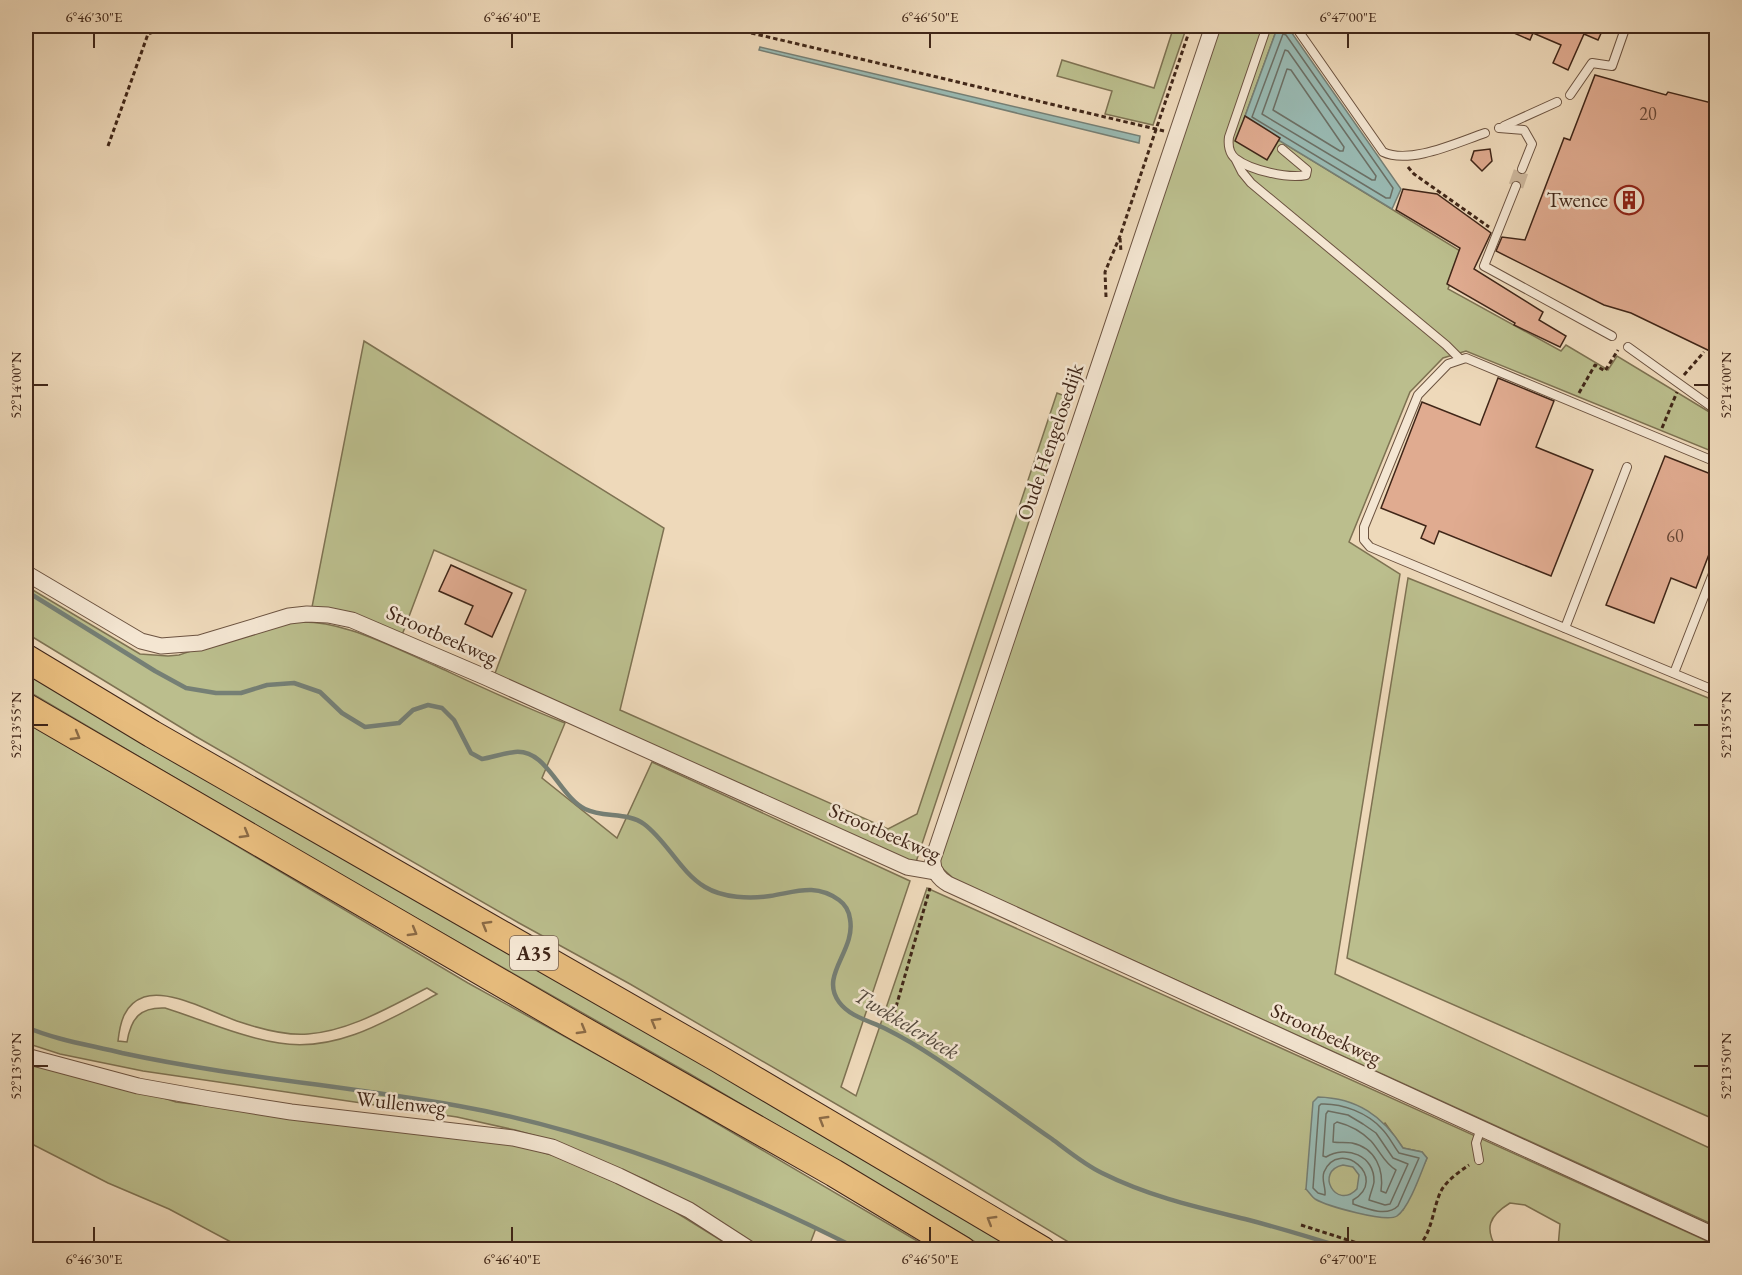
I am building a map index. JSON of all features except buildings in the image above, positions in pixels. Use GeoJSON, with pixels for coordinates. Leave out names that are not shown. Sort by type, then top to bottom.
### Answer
{"type":"FeatureCollection","features":[{"type":"Feature","properties":{"kind":"highway","name":"A35"},"geometry":{"type":"LineString","coordinates":[[26,658],[162,740],[709,1053],[1041,1250]]}},
{"type":"Feature","properties":{"kind":"highway","name":"A35"},"geometry":{"type":"LineString","coordinates":[[26,707],[570,1023],[834,1173],[962,1250]]}},
{"type":"Feature","properties":{"kind":"street","name":"Oude Hengelosedijk"},"geometry":{"type":"LineString","coordinates":[[936,872],[933,859],[1213,26]]}},
{"type":"Feature","properties":{"kind":"street","name":"Strootbeekweg"},"geometry":{"type":"LineString","coordinates":[[26,573],[141,641],[161,646],[200,643],[289,616],[317,615],[352,620],[485,676],[907,867],[936,872],[948,884],[1716,1236]]}},
{"type":"Feature","properties":{"kind":"street","name":"Wullenweg"},"geometry":{"type":"LineString","coordinates":[[26,1056],[138,1086],[210,1099],[291,1112],[513,1138],[552,1147],[689,1210],[751,1250]]}},
{"type":"Feature","properties":{"kind":"lane"},"geometry":{"type":"LineString","coordinates":[[1267,26],[1229,136],[1228,145],[1242,172],[1251,183],[1460,359]]}},
{"type":"Feature","properties":{"kind":"lane"},"geometry":{"type":"LineString","coordinates":[[1295,26],[1383,152],[1399,157],[1431,151],[1485,133]]}},
{"type":"Feature","properties":{"kind":"lane"},"geometry":{"type":"LineString","coordinates":[[1570,95],[1592,63],[1612,66],[1626,26]]}},
{"type":"Feature","properties":{"kind":"lane"},"geometry":{"type":"LineString","coordinates":[[1522,169],[1532,144],[1524,130],[1499,128],[1557,102]]}},
{"type":"Feature","properties":{"kind":"lane"},"geometry":{"type":"LineString","coordinates":[[1236,160],[1279,175],[1292,177],[1306,175],[1306,170],[1282,149]]}},
{"type":"Feature","properties":{"kind":"lane"},"geometry":{"type":"LineString","coordinates":[[1516,186],[1484,266],[1612,336]]}},
{"type":"Feature","properties":{"kind":"lane"},"geometry":{"type":"LineString","coordinates":[[1624,346],[1716,410]]}},
{"type":"Feature","properties":{"kind":"lane"},"geometry":{"type":"LineString","coordinates":[[1716,462],[1466,358],[1460,359],[1448,364],[1418,395],[1364,526],[1364,540],[1370,547],[1716,691]]}},
{"type":"Feature","properties":{"kind":"lane"},"geometry":{"type":"LineString","coordinates":[[1565,627],[1627,467]]}},
{"type":"Feature","properties":{"kind":"lane"},"geometry":{"type":"LineString","coordinates":[[1674,673],[1716,566]]}},
{"type":"Feature","properties":{"kind":"lane"},"geometry":{"type":"LineString","coordinates":[[1479,1160],[1476,1143],[1481,1128]]}},
{"type":"Feature","properties":{"kind":"path"},"geometry":{"type":"LineString","coordinates":[[108,146],[148,34],[171,26]]}},
{"type":"Feature","properties":{"kind":"path"},"geometry":{"type":"LineString","coordinates":[[722,26],[1145,127]]}},
{"type":"Feature","properties":{"kind":"path"},"geometry":{"type":"LineString","coordinates":[[1112,325],[1108,308],[1106,272],[1191,26]]}},
{"type":"Feature","properties":{"kind":"path"},"geometry":{"type":"LineString","coordinates":[[1399,157],[1413,174],[1498,233]]}},
{"type":"Feature","properties":{"kind":"path"},"geometry":{"type":"LineString","coordinates":[[1573,402],[1595,365],[1605,371],[1624,346]]}},
{"type":"Feature","properties":{"kind":"path"},"geometry":{"type":"LineString","coordinates":[[1658,438],[1686,371],[1704,351]]}},
{"type":"Feature","properties":{"kind":"path"},"geometry":{"type":"LineString","coordinates":[[894,1014],[936,872]]}},
{"type":"Feature","properties":{"kind":"path"},"geometry":{"type":"LineString","coordinates":[[1412,1250],[1419,1246],[1425,1236],[1442,1190],[1457,1172],[1479,1160]]}},
{"type":"Feature","properties":{"kind":"path"},"geometry":{"type":"LineString","coordinates":[[1301,1225],[1379,1250]]}},
{"type":"Feature","properties":{"kind":"green space"},"geometry":{"type":"Polygon","coordinates":[[[1174,26],[1187,26],[1153,125],[1105,114],[1112,91],[1057,76],[1062,60],[1154,88],[1174,26]]]}},
{"type":"Feature","properties":{"kind":"green space"},"geometry":{"type":"Polygon","coordinates":[[[1217,26],[1278,26],[1244,119],[1462,252],[1448,289],[1561,351],[1566,345],[1608,370],[1617,356],[1716,416],[1716,453],[1466,351],[1443,358],[1410,392],[1349,542],[1400,574],[1335,974],[1716,1151],[1716,1226],[954,879],[941,867],[939,857],[1217,26]]]}},
{"type":"Feature","properties":{"kind":"green space"},"geometry":{"type":"Polygon","coordinates":[[[364,341],[664,528],[620,710],[888,829],[917,814],[1057,393],[1070,398],[915,865],[494,676],[526,590],[434,550],[402,635],[312,607],[364,341]]]}},
{"type":"Feature","properties":{"kind":"green space"},"geometry":{"type":"Polygon","coordinates":[[[1408,578],[1716,701],[1716,1120],[1347,958],[1408,578]]]}},
{"type":"Feature","properties":{"kind":"green space"},"geometry":{"type":"Polygon","coordinates":[[[26,586],[140,654],[179,655],[246,632],[288,623],[326,624],[345,629],[383,642],[565,723],[542,778],[617,838],[652,762],[910,881],[841,1087],[856,1096],[927,888],[1716,1245],[1716,1249],[1559,1249],[1560,1224],[1525,1205],[1510,1203],[1497,1213],[1491,1223],[1491,1235],[1497,1249],[1080,1249],[630,984],[519,923],[195,736],[26,633],[26,586]],[[1385,1123],[1306,1189],[1403,1210],[1427,1158],[1422,1152],[1403,1148],[1385,1123]]]}},
{"type":"Feature","properties":{"kind":"green space"},"geometry":{"type":"Polygon","coordinates":[[[26,663],[1025,1249],[987,1249],[690,1074],[333,871],[26,690],[26,663]]]}},
{"type":"Feature","properties":{"kind":"green space"},"geometry":{"type":"Polygon","coordinates":[[[26,721],[468,983],[636,1076],[931,1249],[860,1249],[816,1228],[808,1249],[762,1249],[684,1200],[646,1180],[554,1141],[515,1130],[457,1117],[143,1071],[60,1054],[26,1043],[26,721]],[[427,988],[354,1023],[308,1034],[282,1033],[256,1027],[192,1003],[155,995],[144,997],[132,1004],[124,1015],[118,1041],[127,1042],[134,1020],[143,1012],[165,1008],[264,1040],[300,1045],[321,1043],[341,1039],[381,1024],[437,994],[427,988]]]}},
{"type":"Feature","properties":{"kind":"green space"},"geometry":{"type":"Polygon","coordinates":[[[26,1059],[121,1084],[176,1102],[515,1144],[555,1156],[656,1200],[735,1249],[244,1249],[169,1209],[108,1183],[26,1141],[26,1059]]]}},
{"type":"Feature","properties":{"kind":"green space"},"geometry":{"type":"Polygon","coordinates":[[[1344,1164],[1355,1169],[1360,1180],[1355,1191],[1344,1196],[1333,1191],[1328,1180],[1333,1169],[1344,1164]]]}},
{"type":"Feature","properties":{"kind":"water"},"geometry":{"type":"Polygon","coordinates":[[[1278,26],[1287,26],[1401,189],[1392,209],[1244,119],[1278,26]]]}},
{"type":"Feature","properties":{"kind":"water"},"geometry":{"type":"Polygon","coordinates":[[[760,47],[1140,136],[1139,143],[759,50],[760,47]]]}},
{"type":"Feature","properties":{"kind":"water"},"geometry":{"type":"Polygon","coordinates":[[[1318,1097],[1332,1098],[1357,1105],[1378,1118],[1403,1148],[1422,1152],[1427,1158],[1410,1198],[1397,1216],[1391,1218],[1369,1216],[1343,1209],[1315,1199],[1306,1189],[1313,1102],[1318,1097]],[[1343,1165],[1334,1169],[1330,1174],[1331,1188],[1336,1193],[1349,1195],[1357,1189],[1359,1175],[1353,1167],[1343,1165]]]}},
{"type":"Feature","properties":{"kind":"waterway","name":"Twekkelerbeek"},"geometry":{"type":"LineString","coordinates":[[26,591],[186,688],[216,693],[241,693],[267,685],[294,683],[320,692],[342,713],[365,727],[399,723],[413,710],[428,705],[442,708],[454,720],[471,753],[482,759],[515,752],[526,753],[536,758],[576,803],[585,809],[631,818],[644,824],[696,881],[712,891],[745,897],[770,896],[805,890],[830,895],[845,906],[850,919],[848,942],[833,982],[834,992],[839,1002],[849,1011],[928,1053],[1102,1173],[1172,1200],[1351,1250]]}},
{"type":"Feature","properties":{"kind":"waterway"},"geometry":{"type":"LineString","coordinates":[[26,1027],[73,1042],[122,1053],[248,1075],[459,1106],[562,1130],[613,1145],[714,1182],[860,1250]]}},
{"type":"Feature","properties":{"kind":"tunnel"},"geometry":{"type":"LineString","coordinates":[[1516,186],[1522,169]]}},
{"type":"Feature","properties":{"kind":"place","name":"Twence"},"geometry":{"type":"Point","coordinates":[1629,200]}}]}
